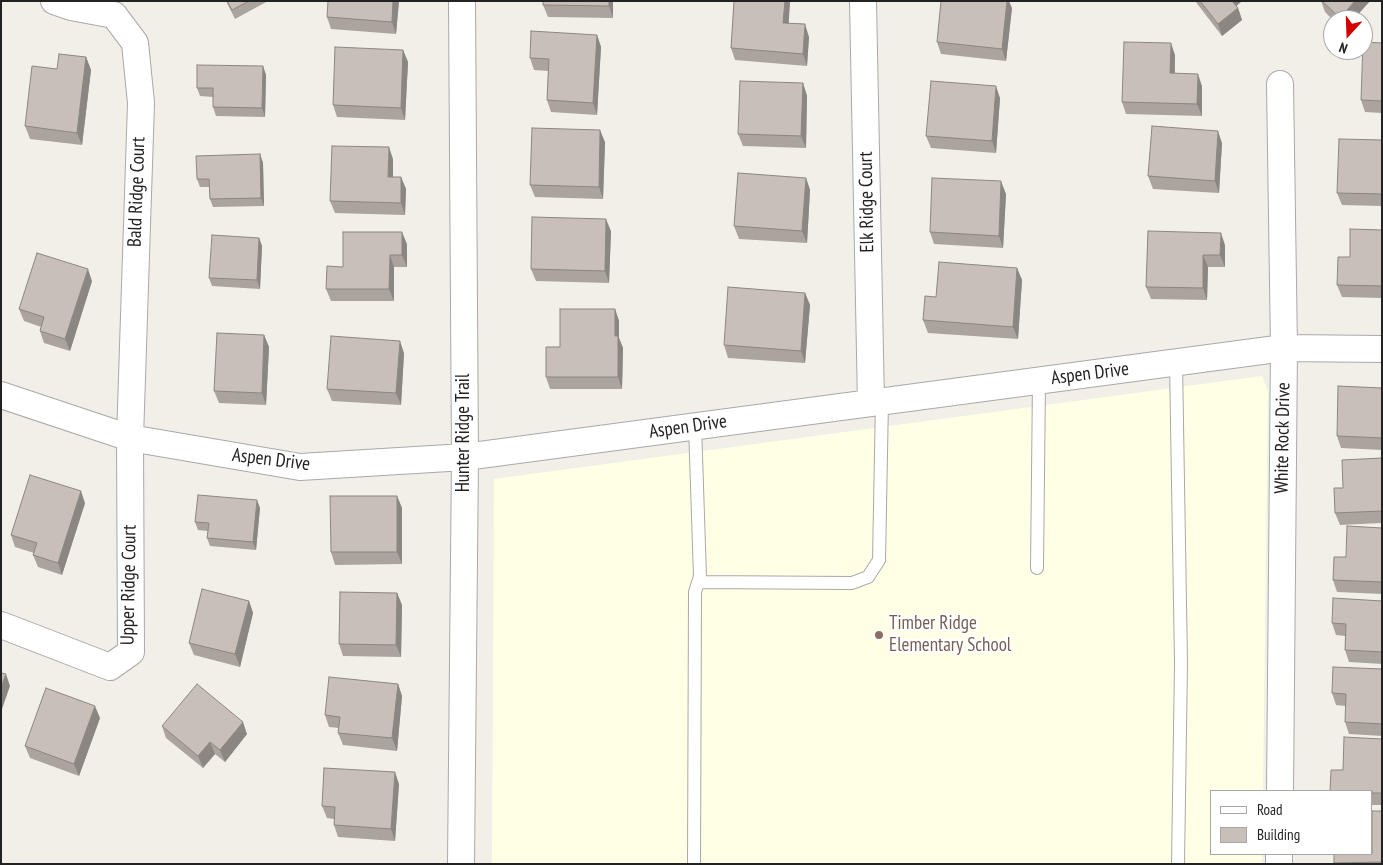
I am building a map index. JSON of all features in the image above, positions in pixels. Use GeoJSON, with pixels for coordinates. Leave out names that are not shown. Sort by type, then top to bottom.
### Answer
{"type":"FeatureCollection","features":[{"type":"Feature","properties":{"kind":"street","name":"Bald Ridge Court"},"geometry":{"type":"LineString","coordinates":[[54,1],[71,7],[114,15],[136,42],[141,102],[130,438]]}},
{"type":"Feature","properties":{"kind":"street","name":"Hunter Ridge Trail"},"geometry":{"type":"LineString","coordinates":[[460,864],[465,457],[462,1]]}},
{"type":"Feature","properties":{"kind":"street","name":"Elk Ridge Court"},"geometry":{"type":"LineString","coordinates":[[863,1],[877,402]]}},
{"type":"Feature","properties":{"kind":"street","name":"White Rock Drive"},"geometry":{"type":"LineString","coordinates":[[1280,84],[1284,348],[1280,790]]}},
{"type":"Feature","properties":{"kind":"street","name":"Aspen Drive"},"geometry":{"type":"LineString","coordinates":[[1,395],[130,438],[300,467],[465,457],[1284,348],[1382,349]]}},
{"type":"Feature","properties":{"kind":"street","name":"Upper Ridge Court"},"geometry":{"type":"LineString","coordinates":[[1,625],[110,667],[131,652],[130,438]]}},
{"type":"Feature","properties":{"kind":"lane"},"geometry":{"type":"LineString","coordinates":[[1176,362],[1181,663],[1178,864]]}},
{"type":"Feature","properties":{"kind":"lane"},"geometry":{"type":"LineString","coordinates":[[1037,568],[1039,380]]}},
{"type":"Feature","properties":{"kind":"lane"},"geometry":{"type":"LineString","coordinates":[[698,582],[852,583],[868,577],[879,560],[877,402]]}},
{"type":"Feature","properties":{"kind":"lane"},"geometry":{"type":"LineString","coordinates":[[694,864],[695,592],[700,576],[695,426]]}},
{"type":"Feature","properties":{"kind":"shaded area","name":"Timber Ridge Elementary School"},"geometry":{"type":"Polygon","coordinates":[[[1262,376],[1268,392],[1263,790],[1210,790],[1210,855],[1262,855],[1262,864],[492,864],[494,479],[1262,376]]]}},
{"type":"Feature","properties":{"kind":"building"},"geometry":{"type":"Polygon","coordinates":[[[227,1],[249,1],[232,10],[227,1]]]}},
{"type":"Feature","properties":{"kind":"building"},"geometry":{"type":"Polygon","coordinates":[[[328,1],[393,1],[392,22],[327,17],[328,1]]]}},
{"type":"Feature","properties":{"kind":"building"},"geometry":{"type":"Polygon","coordinates":[[[543,1],[609,1],[609,6],[543,5],[543,1]]]}},
{"type":"Feature","properties":{"kind":"building"},"geometry":{"type":"Polygon","coordinates":[[[734,1],[785,1],[783,23],[805,24],[803,54],[731,48],[734,1]]]}},
{"type":"Feature","properties":{"kind":"building"},"geometry":{"type":"Polygon","coordinates":[[[941,1],[1007,1],[1002,49],[937,42],[941,1]]]}},
{"type":"Feature","properties":{"kind":"building"},"geometry":{"type":"Polygon","coordinates":[[[1200,1],[1232,1],[1238,8],[1218,24],[1200,1]]]}},
{"type":"Feature","properties":{"kind":"building"},"geometry":{"type":"Polygon","coordinates":[[[1322,1],[1355,1],[1347,10],[1332,10],[1322,1]]]}},
{"type":"Feature","properties":{"kind":"building"},"geometry":{"type":"Polygon","coordinates":[[[531,31],[597,35],[593,103],[547,100],[549,59],[530,58],[531,31]]]}},
{"type":"Feature","properties":{"kind":"building"},"geometry":{"type":"Polygon","coordinates":[[[1124,42],[1171,43],[1170,73],[1198,74],[1197,104],[1122,102],[1124,42]]]}},
{"type":"Feature","properties":{"kind":"building"},"geometry":{"type":"Polygon","coordinates":[[[1373,43],[1382,43],[1382,101],[1361,100],[1362,60],[1373,60],[1373,43]]]}},
{"type":"Feature","properties":{"kind":"building"},"geometry":{"type":"Polygon","coordinates":[[[335,47],[403,50],[401,108],[333,105],[335,47]]]}},
{"type":"Feature","properties":{"kind":"building"},"geometry":{"type":"Polygon","coordinates":[[[59,54],[86,57],[77,133],[25,126],[32,66],[57,69],[59,54]]]}},
{"type":"Feature","properties":{"kind":"building"},"geometry":{"type":"Polygon","coordinates":[[[197,65],[263,66],[262,108],[213,107],[213,88],[197,88],[197,65]]]}},
{"type":"Feature","properties":{"kind":"building"},"geometry":{"type":"Polygon","coordinates":[[[740,81],[803,83],[801,136],[738,134],[740,81]]]}},
{"type":"Feature","properties":{"kind":"building"},"geometry":{"type":"Polygon","coordinates":[[[931,81],[996,86],[992,141],[926,136],[931,81]]]}},
{"type":"Feature","properties":{"kind":"building"},"geometry":{"type":"Polygon","coordinates":[[[1152,126],[1218,131],[1215,181],[1148,176],[1152,126]]]}},
{"type":"Feature","properties":{"kind":"building"},"geometry":{"type":"Polygon","coordinates":[[[532,128],[600,130],[599,187],[530,185],[532,128]]]}},
{"type":"Feature","properties":{"kind":"building"},"geometry":{"type":"Polygon","coordinates":[[[1339,139],[1382,140],[1382,194],[1337,193],[1339,139]]]}},
{"type":"Feature","properties":{"kind":"building"},"geometry":{"type":"Polygon","coordinates":[[[332,146],[389,147],[388,177],[401,177],[401,203],[330,201],[332,146]]]}},
{"type":"Feature","properties":{"kind":"building"},"geometry":{"type":"Polygon","coordinates":[[[260,154],[261,198],[210,199],[209,179],[197,179],[196,156],[260,154]]]}},
{"type":"Feature","properties":{"kind":"building"},"geometry":{"type":"Polygon","coordinates":[[[738,173],[806,178],[802,231],[734,226],[738,173]]]}},
{"type":"Feature","properties":{"kind":"building"},"geometry":{"type":"Polygon","coordinates":[[[932,178],[1001,181],[999,236],[930,232],[932,178]]]}},
{"type":"Feature","properties":{"kind":"building"},"geometry":{"type":"Polygon","coordinates":[[[532,217],[606,219],[605,271],[531,269],[532,217]]]}},
{"type":"Feature","properties":{"kind":"building"},"geometry":{"type":"Polygon","coordinates":[[[1350,229],[1382,230],[1382,286],[1337,285],[1338,257],[1350,257],[1350,229]]]}},
{"type":"Feature","properties":{"kind":"building"},"geometry":{"type":"Polygon","coordinates":[[[1148,231],[1221,233],[1220,255],[1203,255],[1203,288],[1146,287],[1148,231]]]}},
{"type":"Feature","properties":{"kind":"building"},"geometry":{"type":"Polygon","coordinates":[[[343,232],[402,232],[402,255],[390,255],[389,289],[326,289],[327,266],[343,267],[343,232]]]}},
{"type":"Feature","properties":{"kind":"building"},"geometry":{"type":"Polygon","coordinates":[[[212,235],[259,238],[257,280],[209,278],[212,235]]]}},
{"type":"Feature","properties":{"kind":"building"},"geometry":{"type":"Polygon","coordinates":[[[37,253],[88,269],[65,339],[40,331],[44,317],[19,309],[37,253]]]}},
{"type":"Feature","properties":{"kind":"building"},"geometry":{"type":"Polygon","coordinates":[[[939,262],[1017,268],[1013,327],[923,320],[925,296],[936,297],[939,262]]]}},
{"type":"Feature","properties":{"kind":"building"},"geometry":{"type":"Polygon","coordinates":[[[728,287],[805,293],[801,351],[724,345],[728,287]]]}},
{"type":"Feature","properties":{"kind":"building"},"geometry":{"type":"Polygon","coordinates":[[[560,309],[615,309],[615,336],[618,336],[618,377],[546,377],[546,347],[560,347],[560,309]]]}},
{"type":"Feature","properties":{"kind":"building"},"geometry":{"type":"Polygon","coordinates":[[[217,333],[264,335],[262,393],[214,391],[217,333]]]}},
{"type":"Feature","properties":{"kind":"building"},"geometry":{"type":"Polygon","coordinates":[[[331,336],[400,341],[396,393],[327,389],[331,336]]]}},
{"type":"Feature","properties":{"kind":"building"},"geometry":{"type":"Polygon","coordinates":[[[1338,386],[1382,388],[1382,438],[1337,436],[1338,386]]]}},
{"type":"Feature","properties":{"kind":"building"},"geometry":{"type":"Polygon","coordinates":[[[1382,458],[1382,511],[1335,513],[1334,488],[1343,488],[1342,460],[1382,458]]]}},
{"type":"Feature","properties":{"kind":"building"},"geometry":{"type":"Polygon","coordinates":[[[30,475],[81,491],[58,563],[33,555],[37,543],[11,535],[30,475]]]}},
{"type":"Feature","properties":{"kind":"building"},"geometry":{"type":"Polygon","coordinates":[[[198,495],[257,500],[253,542],[207,538],[209,523],[195,522],[198,495]]]}},
{"type":"Feature","properties":{"kind":"building"},"geometry":{"type":"Polygon","coordinates":[[[330,496],[397,496],[397,552],[331,552],[330,496]]]}},
{"type":"Feature","properties":{"kind":"building"},"geometry":{"type":"Polygon","coordinates":[[[1347,526],[1382,528],[1382,582],[1333,580],[1334,557],[1346,557],[1347,526]]]}},
{"type":"Feature","properties":{"kind":"building"},"geometry":{"type":"Polygon","coordinates":[[[202,589],[249,601],[235,654],[189,643],[202,589]]]}},
{"type":"Feature","properties":{"kind":"building"},"geometry":{"type":"Polygon","coordinates":[[[340,592],[397,593],[396,645],[339,644],[340,592]]]}},
{"type":"Feature","properties":{"kind":"building"},"geometry":{"type":"Polygon","coordinates":[[[1333,598],[1382,601],[1382,652],[1345,650],[1346,624],[1332,623],[1333,598]]]}},
{"type":"Feature","properties":{"kind":"building"},"geometry":{"type":"Polygon","coordinates":[[[1333,667],[1382,669],[1382,724],[1345,722],[1346,694],[1332,693],[1333,667]]]}},
{"type":"Feature","properties":{"kind":"building"},"geometry":{"type":"Polygon","coordinates":[[[1,673],[6,674],[1,687],[1,673]]]}},
{"type":"Feature","properties":{"kind":"building"},"geometry":{"type":"Polygon","coordinates":[[[329,677],[398,684],[392,738],[338,733],[340,717],[325,715],[329,677]]]}},
{"type":"Feature","properties":{"kind":"building"},"geometry":{"type":"Polygon","coordinates":[[[197,684],[243,722],[220,750],[210,742],[198,756],[162,726],[197,684]]]}},
{"type":"Feature","properties":{"kind":"building"},"geometry":{"type":"Polygon","coordinates":[[[46,688],[95,706],[74,764],[25,746],[46,688]]]}},
{"type":"Feature","properties":{"kind":"building"},"geometry":{"type":"Polygon","coordinates":[[[1344,737],[1382,739],[1382,793],[1373,793],[1373,790],[1330,790],[1331,770],[1343,770],[1344,737]]]}},
{"type":"Feature","properties":{"kind":"building"},"geometry":{"type":"Polygon","coordinates":[[[324,768],[395,772],[391,829],[334,825],[335,807],[322,806],[324,768]]]}},
{"type":"Feature","properties":{"kind":"building"},"geometry":{"type":"Polygon","coordinates":[[[1373,811],[1382,811],[1382,862],[1334,863],[1334,855],[1373,855],[1373,811]]]}},
{"type":"Feature","properties":{"kind":"place","name":"Timber Ridge Elementary School"},"geometry":{"type":"Point","coordinates":[879,635]}}]}
